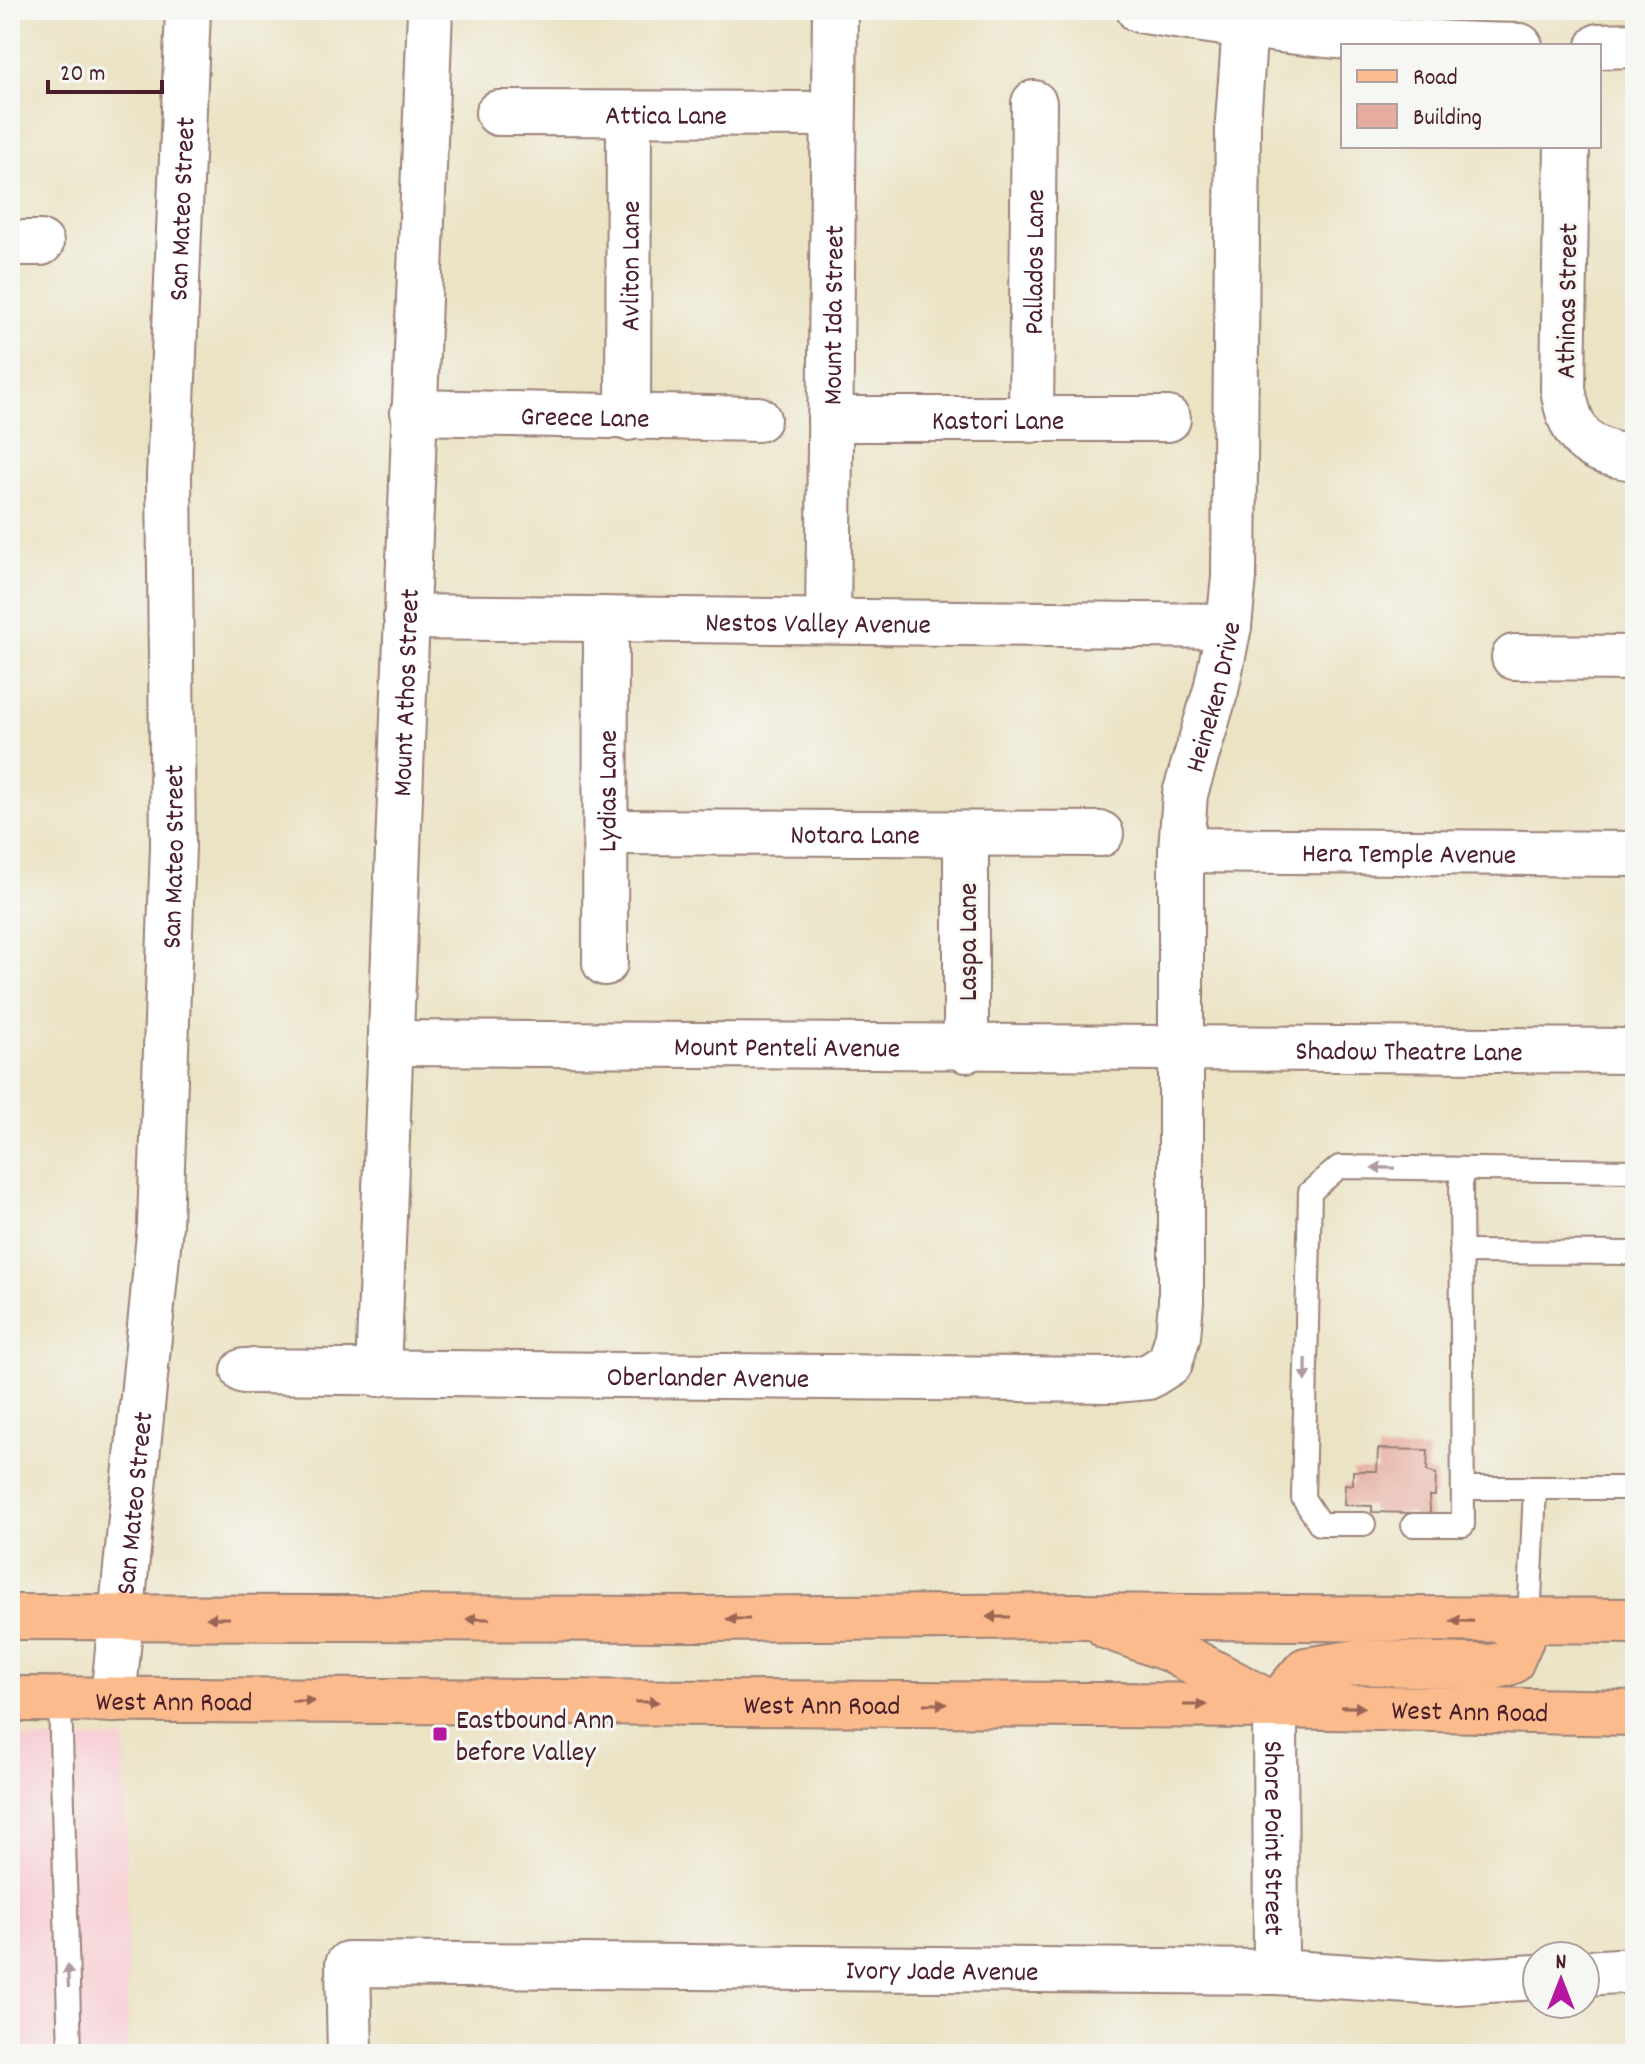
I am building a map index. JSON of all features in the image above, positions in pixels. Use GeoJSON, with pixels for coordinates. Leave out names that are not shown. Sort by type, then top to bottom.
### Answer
{"type":"FeatureCollection","features":[{"type":"Feature","properties":{"kind":"main road"},"geometry":{"type":"LineString","coordinates":[[1076,1616],[1171,1650],[1275,1706],[1306,1670],[1358,1662],[1493,1667],[1511,1662],[1529,1622]]}},
{"type":"Feature","properties":{"kind":"main road"},"geometry":{"type":"LineString","coordinates":[[10,1617],[1076,1616],[1635,1621]]}},
{"type":"Feature","properties":{"kind":"main road","name":"West Ann Road"},"geometry":{"type":"LineString","coordinates":[[10,1699],[1275,1706],[1635,1713]]}},
{"type":"Feature","properties":{"kind":"street","name":"San Mateo Street"},"geometry":{"type":"LineString","coordinates":[[113,1700],[160,1225],[173,845],[169,477],[188,10]]}},
{"type":"Feature","properties":{"kind":"street","name":"Mount Athos Street"},"geometry":{"type":"LineString","coordinates":[[378,1374],[430,10]]}},
{"type":"Feature","properties":{"kind":"street","name":"Mount Ida Street"},"geometry":{"type":"LineString","coordinates":[[828,621],[835,10]]}},
{"type":"Feature","properties":{"kind":"street"},"geometry":{"type":"LineString","coordinates":[[1139,10],[1357,38],[1479,44]]}},
{"type":"Feature","properties":{"kind":"street","name":"Heineken Drive"},"geometry":{"type":"LineString","coordinates":[[1170,1363],[1178,1336],[1181,1302],[1181,850],[1185,794],[1216,690],[1229,626],[1234,577],[1238,121],[1245,26]]}},
{"type":"Feature","properties":{"kind":"street"},"geometry":{"type":"LineString","coordinates":[[1601,46],[1635,45]]}},
{"type":"Feature","properties":{"kind":"street","name":"Pallados Lane"},"geometry":{"type":"LineString","coordinates":[[1031,420],[1034,103]]}},
{"type":"Feature","properties":{"kind":"street","name":"Attica Lane"},"geometry":{"type":"LineString","coordinates":[[498,113],[833,114]]}},
{"type":"Feature","properties":{"kind":"street","name":"Avliton Lane"},"geometry":{"type":"LineString","coordinates":[[628,418],[629,115]]}},
{"type":"Feature","properties":{"kind":"street","name":"Athinas Street"},"geometry":{"type":"LineString","coordinates":[[1567,148],[1563,388],[1575,431],[1592,447],[1635,458]]}},
{"type":"Feature","properties":{"kind":"street","name":"Greece Lane"},"geometry":{"type":"LineString","coordinates":[[413,412],[758,419]]}},
{"type":"Feature","properties":{"kind":"street","name":"Kastori Lane"},"geometry":{"type":"LineString","coordinates":[[830,419],[1168,419]]}},
{"type":"Feature","properties":{"kind":"street","name":"Nestos Valley Avenue"},"geometry":{"type":"LineString","coordinates":[[406,617],[1229,626]]}},
{"type":"Feature","properties":{"kind":"street","name":"Lydias Lane"},"geometry":{"type":"LineString","coordinates":[[605,963],[606,619]]}},
{"type":"Feature","properties":{"kind":"street"},"geometry":{"type":"LineString","coordinates":[[1514,657],[1635,658]]}},
{"type":"Feature","properties":{"kind":"street","name":"Notara Lane"},"geometry":{"type":"LineString","coordinates":[[607,832],[1101,834]]}},
{"type":"Feature","properties":{"kind":"street","name":"Laspa Lane"},"geometry":{"type":"LineString","coordinates":[[966,834],[966,1050]]}},
{"type":"Feature","properties":{"kind":"street","name":"Hera Temple Avenue"},"geometry":{"type":"LineString","coordinates":[[1181,850],[1635,854]]}},
{"type":"Feature","properties":{"kind":"street","name":"Mount Penteli Avenue"},"geometry":{"type":"LineString","coordinates":[[391,1043],[966,1050],[1181,1048]]}},
{"type":"Feature","properties":{"kind":"street","name":"Shadow Theatre Lane"},"geometry":{"type":"LineString","coordinates":[[1181,1048],[1635,1051]]}},
{"type":"Feature","properties":{"kind":"street","name":"Oberlander Avenue"},"geometry":{"type":"LineString","coordinates":[[244,1371],[1115,1380],[1148,1377],[1170,1363]]}},
{"type":"Feature","properties":{"kind":"street","name":"Shore Point Street"},"geometry":{"type":"LineString","coordinates":[[1275,1706],[1276,1972]]}},
{"type":"Feature","properties":{"kind":"street","name":"Ivory Jade Avenue"},"geometry":{"type":"LineString","coordinates":[[350,2054],[348,1964],[1276,1972],[1439,1983],[1521,1978]]}},
{"type":"Feature","properties":{"kind":"street"},"geometry":{"type":"LineString","coordinates":[[1601,1972],[1635,1970]]}},
{"type":"Feature","properties":{"kind":"lane"},"geometry":{"type":"LineString","coordinates":[[1364,1524],[1320,1524],[1303,1498],[1310,1192],[1339,1167],[1635,1171]]}},
{"type":"Feature","properties":{"kind":"lane"},"geometry":{"type":"LineString","coordinates":[[1413,1525],[1463,1525],[1461,1169]]}},
{"type":"Feature","properties":{"kind":"lane"},"geometry":{"type":"LineString","coordinates":[[1461,1252],[1635,1253]]}},
{"type":"Feature","properties":{"kind":"lane"},"geometry":{"type":"LineString","coordinates":[[1464,1488],[1635,1488]]}},
{"type":"Feature","properties":{"kind":"lane"},"geometry":{"type":"LineString","coordinates":[[1529,1622],[1535,1488]]}},
{"type":"Feature","properties":{"kind":"lane"},"geometry":{"type":"LineString","coordinates":[[60,1700],[70,2054]]}},
{"type":"Feature","properties":{"kind":"shaded area"},"geometry":{"type":"Polygon","coordinates":[[[10,1739],[125,1739],[128,2054],[10,2054],[10,1739]]]}},
{"type":"Feature","properties":{"kind":"building"},"geometry":{"type":"Polygon","coordinates":[[[1378,1449],[1428,1450],[1427,1471],[1436,1474],[1435,1496],[1429,1496],[1431,1523],[1413,1522],[1413,1513],[1372,1512],[1372,1506],[1344,1505],[1345,1484],[1353,1485],[1353,1471],[1377,1471],[1378,1449]]]}},
{"type":"Feature","properties":{"kind":"place","name":"Eastbound Ann before Valley"},"geometry":{"type":"Point","coordinates":[440,1734]}}]}
